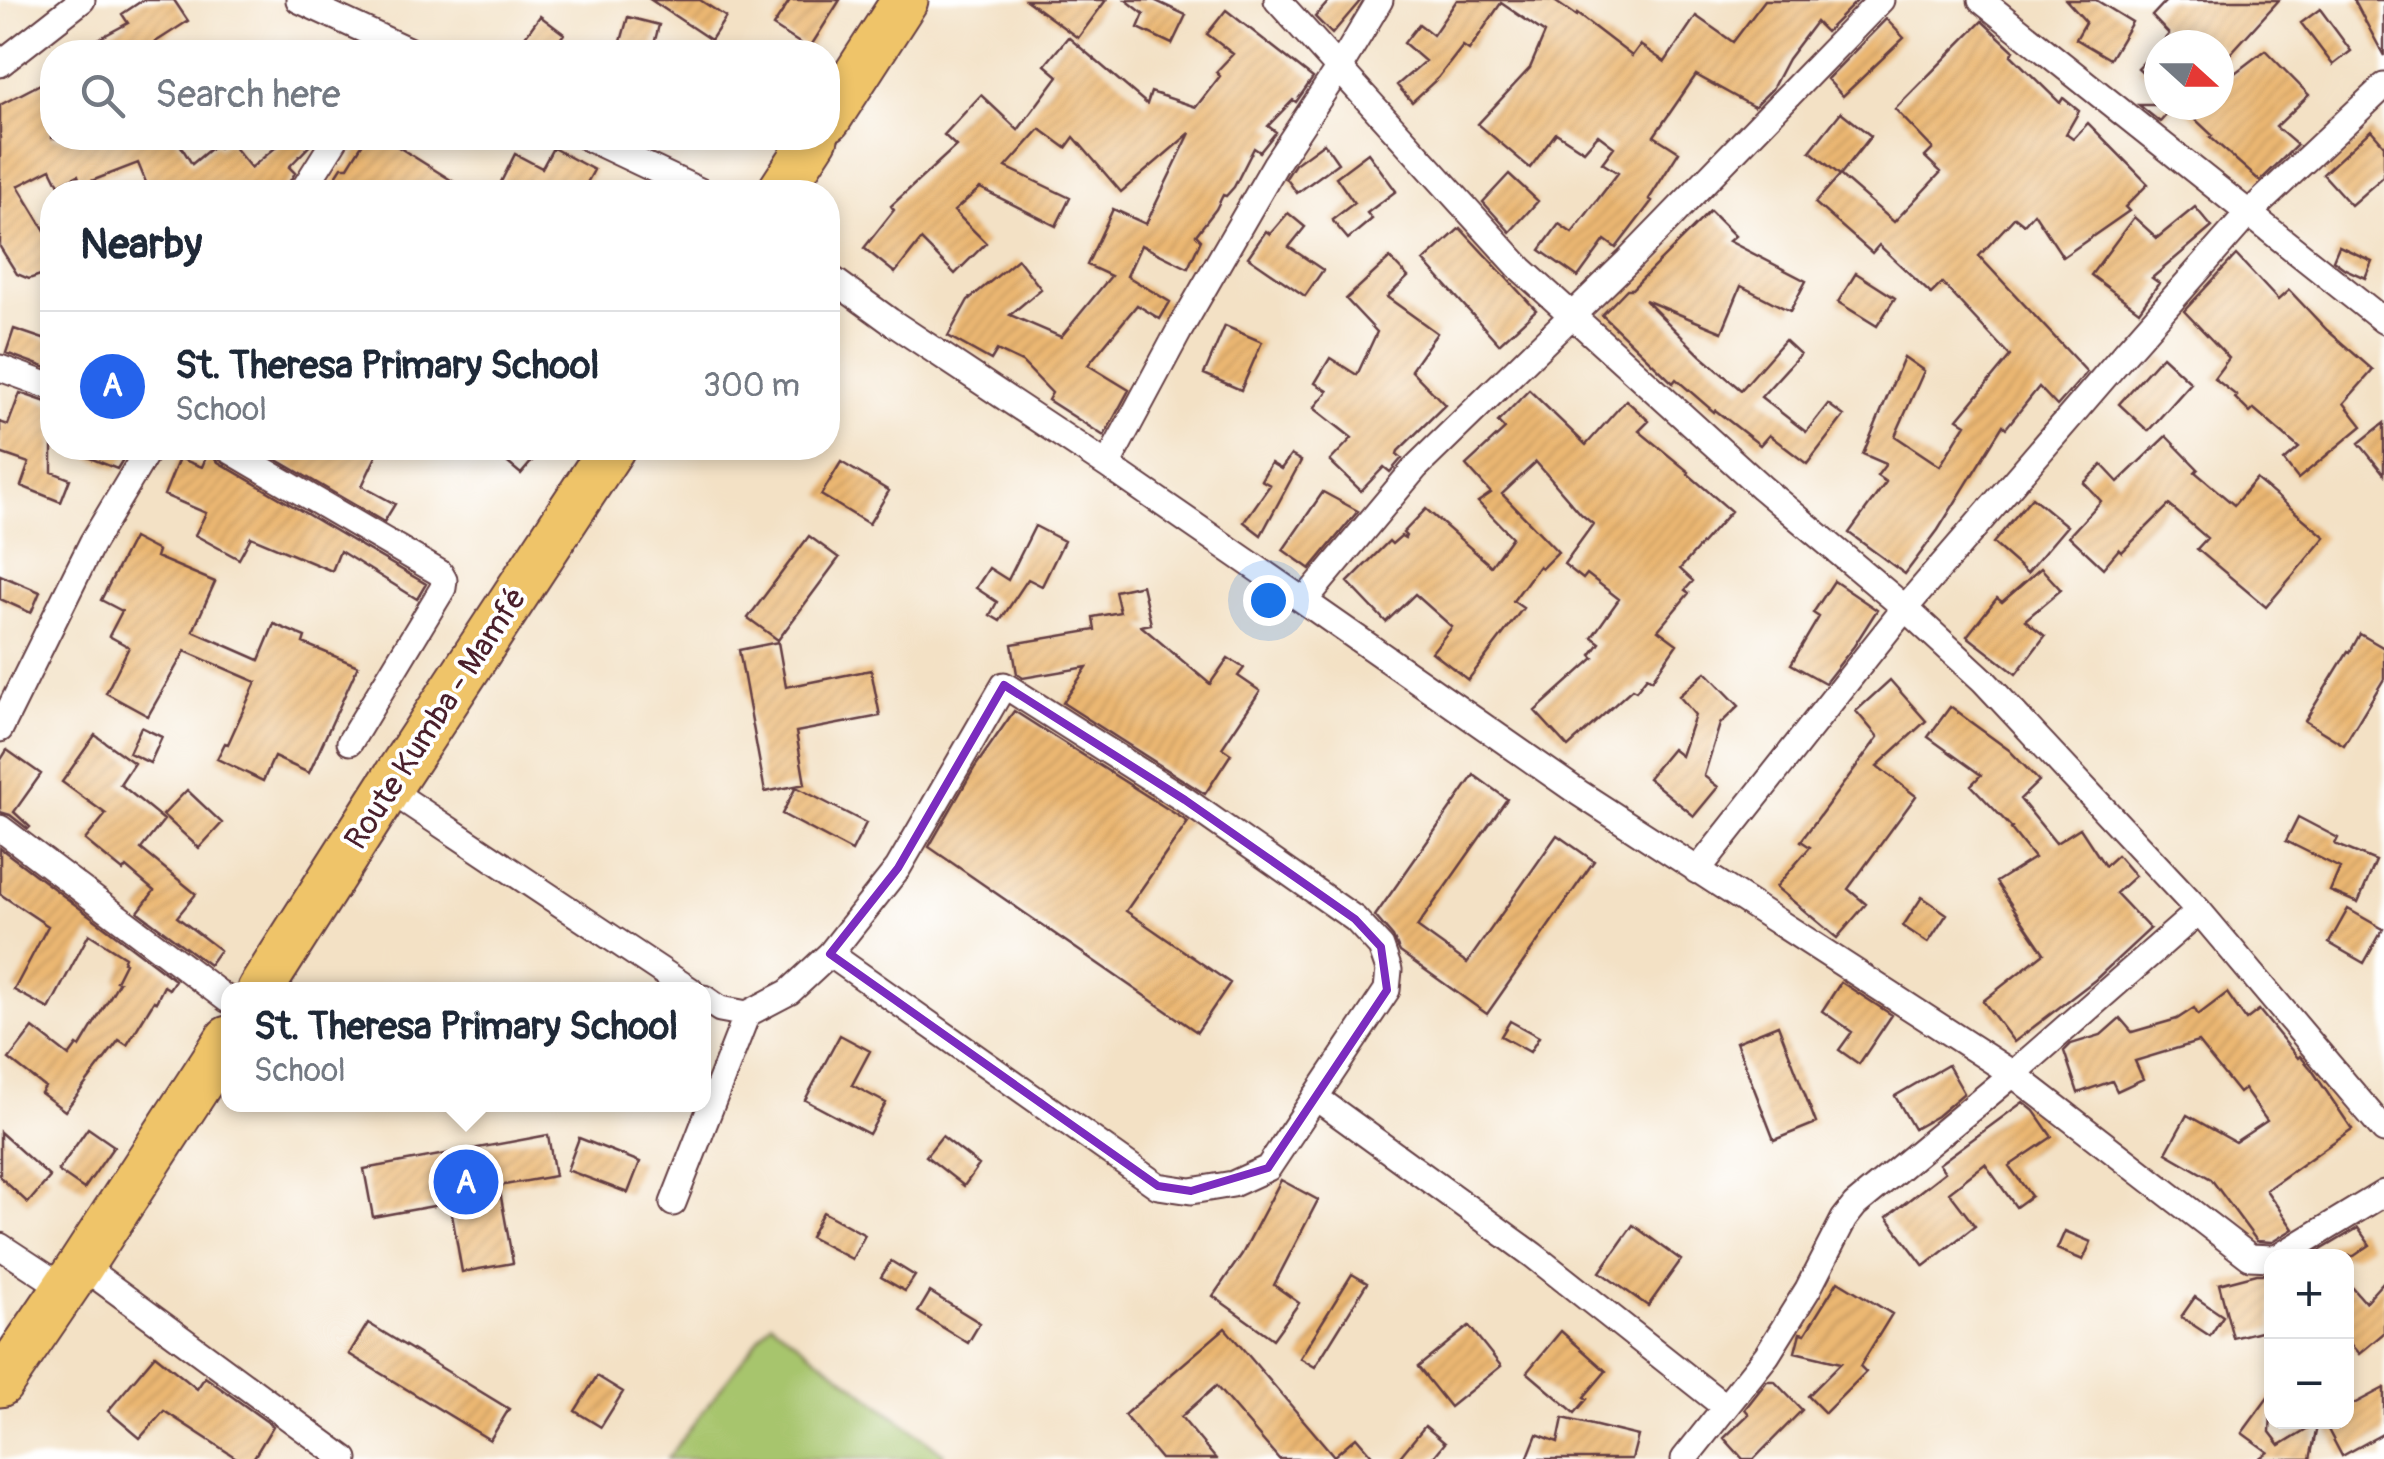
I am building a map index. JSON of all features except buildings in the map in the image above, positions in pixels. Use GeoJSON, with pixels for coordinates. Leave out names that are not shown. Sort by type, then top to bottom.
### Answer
{"type":"FeatureCollection","features":[{"type":"Feature","properties":{"kind":"highway"},"geometry":{"type":"LineString","coordinates":[[840,100],[905,0]]}},
{"type":"Feature","properties":{"kind":"highway"},"geometry":{"type":"LineString","coordinates":[[788,180],[808,150]]}},
{"type":"Feature","properties":{"kind":"highway","name":"Route Kumba - Mamfé"},"geometry":{"type":"LineString","coordinates":[[265,982],[604,460]]}},
{"type":"Feature","properties":{"kind":"highway"},"geometry":{"type":"LineString","coordinates":[[0,1384],[221,1049]]}},
{"type":"Feature","properties":{"kind":"street"},"geometry":{"type":"LineString","coordinates":[[0,64],[82,0]]}},
{"type":"Feature","properties":{"kind":"street"},"geometry":{"type":"LineString","coordinates":[[299,0],[378,40]]}},
{"type":"Feature","properties":{"kind":"street"},"geometry":{"type":"LineString","coordinates":[[1278,0],[1521,269],[1761,487],[1905,608],[1983,680],[2199,911],[2384,1130]]}},
{"type":"Feature","properties":{"kind":"street"},"geometry":{"type":"LineString","coordinates":[[1107,465],[1275,165],[1380,0]]}},
{"type":"Feature","properties":{"kind":"street"},"geometry":{"type":"LineString","coordinates":[[1304,601],[1416,466],[1641,248],[1881,0]]}},
{"type":"Feature","properties":{"kind":"street"},"geometry":{"type":"LineString","coordinates":[[1981,0],[2384,321]]}},
{"type":"Feature","properties":{"kind":"street"},"geometry":{"type":"LineString","coordinates":[[1697,871],[1905,608],[2248,214],[2384,86]]}},
{"type":"Feature","properties":{"kind":"street"},"geometry":{"type":"LineString","coordinates":[[310,180],[328,150]]}},
{"type":"Feature","properties":{"kind":"street"},"geometry":{"type":"LineString","coordinates":[[613,150],[677,180]]}},
{"type":"Feature","properties":{"kind":"street"},"geometry":{"type":"LineString","coordinates":[[840,285],[1579,793],[2013,1074],[2250,1257],[2264,1258]]}},
{"type":"Feature","properties":{"kind":"street"},"geometry":{"type":"LineString","coordinates":[[0,368],[40,382]]}},
{"type":"Feature","properties":{"kind":"street"},"geometry":{"type":"LineString","coordinates":[[0,729],[92,543],[142,460]]}},
{"type":"Feature","properties":{"kind":"street"},"geometry":{"type":"LineString","coordinates":[[246,460],[440,574],[444,580],[443,588],[350,742]]}},
{"type":"Feature","properties":{"kind":"street"},"geometry":{"type":"LineString","coordinates":[[711,1003],[720,1010],[747,1014],[789,992],[830,954],[898,868],[1004,686],[1216,822],[1356,919],[1381,947],[1389,970],[1387,990],[1268,1168],[1233,1184],[1191,1191],[1158,1186],[830,954]]}},
{"type":"Feature","properties":{"kind":"street"},"geometry":{"type":"LineString","coordinates":[[388,789],[678,982]]}},
{"type":"Feature","properties":{"kind":"street"},"geometry":{"type":"LineString","coordinates":[[0,828],[221,995]]}},
{"type":"Feature","properties":{"kind":"street"},"geometry":{"type":"LineString","coordinates":[[1684,1459],[1767,1355],[1808,1289],[1844,1219],[1856,1205],[2199,911]]}},
{"type":"Feature","properties":{"kind":"street"},"geometry":{"type":"LineString","coordinates":[[711,1106],[747,1014]]}},
{"type":"Feature","properties":{"kind":"street"},"geometry":{"type":"LineString","coordinates":[[1315,1097],[1533,1255],[1726,1407]]}},
{"type":"Feature","properties":{"kind":"street"},"geometry":{"type":"LineString","coordinates":[[673,1203],[709,1112]]}},
{"type":"Feature","properties":{"kind":"street"},"geometry":{"type":"LineString","coordinates":[[2292,1249],[2384,1193]]}},
{"type":"Feature","properties":{"kind":"street"},"geometry":{"type":"LineString","coordinates":[[0,1246],[72,1277],[346,1459]]}},
{"type":"Feature","properties":{"kind":"highlighted area"},"geometry":{"type":"Polygon","coordinates":[[[1004,685],[1185,800],[1355,919],[1381,947],[1387,990],[1268,1168],[1191,1191],[1158,1186],[830,954],[898,868],[1004,685]]]}},
{"type":"Feature","properties":{"kind":"green space"},"geometry":{"type":"Polygon","coordinates":[[[771,1322],[944,1454],[940,1459],[667,1459],[771,1322]]]}},
{"type":"Feature","properties":{"kind":"place","name":"St. Theresa Primary School"},"geometry":{"type":"Point","coordinates":[466,1182]}}]}
